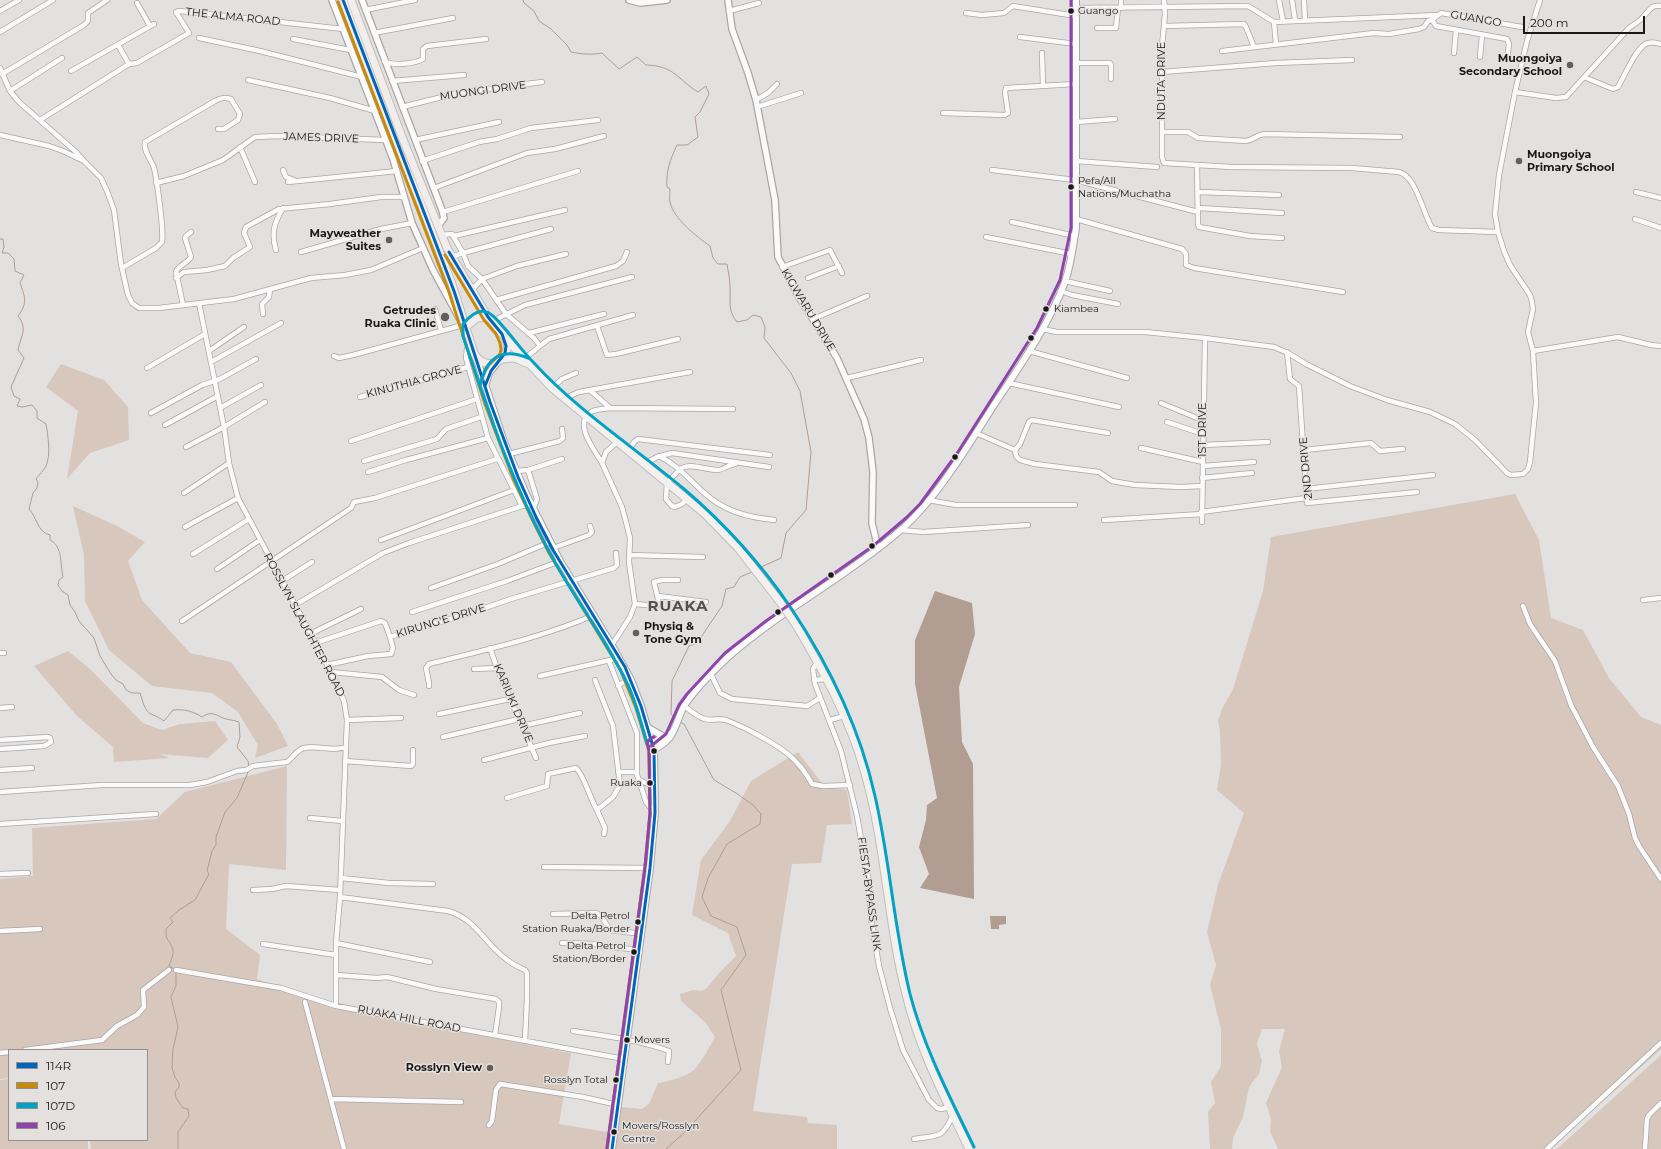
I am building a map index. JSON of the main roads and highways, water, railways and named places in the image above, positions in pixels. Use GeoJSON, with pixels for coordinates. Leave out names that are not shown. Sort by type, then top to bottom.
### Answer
{"type":"FeatureCollection","features":[{"type":"Feature","properties":{"kind":"highway"},"geometry":{"type":"LineString","coordinates":[[343,0],[395,142],[418,196],[476,357],[485,364],[500,361],[507,346],[506,339],[471,291],[451,256],[402,137],[351,0]]}},
{"type":"Feature","properties":{"kind":"highway"},"geometry":{"type":"LineString","coordinates":[[465,328],[481,316],[490,319]]}},
{"type":"Feature","properties":{"kind":"main road"},"geometry":{"type":"LineString","coordinates":[[654,750],[665,742],[672,733],[684,706],[697,689],[733,653],[760,630],[846,573],[901,530],[928,500],[976,433],[1042,329],[1065,280],[1075,236],[1076,0]]}},
{"type":"Feature","properties":{"kind":"main road"},"geometry":{"type":"LineString","coordinates":[[506,339],[566,401],[698,508],[738,548],[757,571],[796,625],[826,679],[844,716],[864,770],[878,835],[895,944],[907,999],[926,1054],[969,1149]]}},
{"type":"Feature","properties":{"kind":"main road"},"geometry":{"type":"LineString","coordinates":[[476,357],[509,454],[532,507],[572,582],[594,615],[631,680],[654,750],[655,813],[650,868],[640,950],[611,1148]]}},
{"type":"Feature","properties":{"kind":"main road"},"geometry":{"type":"LineString","coordinates":[[485,386],[489,373],[500,361],[515,358],[526,361]]}},
{"type":"Feature","properties":{"kind":"main road"},"geometry":{"type":"LineString","coordinates":[[647,727],[664,737]]}},
{"type":"Feature","properties":{"kind":"main road"},"geometry":{"type":"LineString","coordinates":[[652,743],[672,733]]}},
{"type":"Feature","properties":{"kind":"waterway"},"geometry":{"type":"LineString","coordinates":[[523,0],[524,3],[534,11],[539,21],[551,29],[567,45],[571,52],[586,54],[602,53],[619,69],[637,57],[646,65],[656,66],[670,71],[698,92],[706,86],[709,94],[700,112],[695,117],[698,137],[687,145],[677,145],[670,161],[667,181],[667,187],[670,189],[670,202],[672,208],[681,221],[710,246],[713,258],[718,264],[727,264],[730,283],[730,305],[734,318],[737,322],[747,320],[753,315],[761,317],[765,327],[764,338],[791,373],[800,391],[811,452],[806,510],[786,533],[781,558],[759,568]]}},
{"type":"Feature","properties":{"kind":"waterway"},"geometry":{"type":"LineString","coordinates":[[0,239],[3,239],[4,247],[2,253],[8,253],[14,259],[15,271],[24,275],[20,283],[25,300],[18,316],[23,325],[18,350],[24,358],[11,387],[14,396],[20,399],[17,406],[22,407],[32,405],[37,411],[37,418],[46,424],[49,445],[48,461],[45,468],[36,479],[38,482],[37,488],[33,493],[29,509],[42,531],[50,535],[50,540],[59,551],[63,577],[59,580],[58,585],[62,591],[68,595],[70,605],[79,621],[94,638],[100,656],[111,674],[116,680],[123,684],[126,690],[132,693],[140,693],[144,706],[150,714],[164,721],[173,710],[185,710],[202,717],[212,714],[239,722],[240,737],[237,747],[248,761],[249,767]]}},
{"type":"Feature","properties":{"kind":"waterway"},"geometry":{"type":"LineString","coordinates":[[676,719],[671,714],[672,681],[689,646],[697,643],[722,606],[726,589],[734,587],[740,577],[752,572]]}},
{"type":"Feature","properties":{"kind":"waterway"},"geometry":{"type":"LineString","coordinates":[[666,1149],[685,1132],[741,1070],[721,990],[746,955],[737,927],[711,916],[702,897],[708,878],[727,844],[760,824],[761,814],[753,805],[714,780],[684,724],[680,722]]}},
{"type":"Feature","properties":{"kind":"waterway"},"geometry":{"type":"LineString","coordinates":[[174,969],[169,966],[173,949],[166,933],[166,929],[173,922],[170,918],[179,910],[195,900],[209,874],[207,871],[212,851],[216,845],[216,837],[225,812],[237,798],[249,770]]}},
{"type":"Feature","properties":{"kind":"waterway"},"geometry":{"type":"LineString","coordinates":[[176,972],[176,986],[171,997],[178,1027],[173,1049],[172,1068],[179,1083],[179,1087],[175,1092],[176,1098],[183,1108],[188,1109],[189,1116],[178,1132],[178,1149]]}},
{"type":"Feature","properties":{"kind":"place","name":"Guango"},"geometry":{"type":"Point","coordinates":[1071,11]}},
{"type":"Feature","properties":{"kind":"place","name":"Muongoiya Secondary School"},"geometry":{"type":"Point","coordinates":[1570,65]}},
{"type":"Feature","properties":{"kind":"place","name":"Muongoiya Primary School"},"geometry":{"type":"Point","coordinates":[1519,161]}},
{"type":"Feature","properties":{"kind":"place","name":"Pefa/All Nations/Muchatha"},"geometry":{"type":"Point","coordinates":[1071,187]}},
{"type":"Feature","properties":{"kind":"place","name":"Mayweather Suites"},"geometry":{"type":"Point","coordinates":[389,240]}},
{"type":"Feature","properties":{"kind":"place","name":"Kiambea"},"geometry":{"type":"Point","coordinates":[1046,309]}},
{"type":"Feature","properties":{"kind":"place","name":"Getrudes Ruaka Clinic"},"geometry":{"type":"Point","coordinates":[445,317]}},
{"type":"Feature","properties":{"kind":"place","name":"Physiq & Tone Gym"},"geometry":{"type":"Point","coordinates":[636,633]}},
{"type":"Feature","properties":{"kind":"place","name":"Ruaka"},"geometry":{"type":"Point","coordinates":[650,783]}},
{"type":"Feature","properties":{"kind":"place","name":"Delta Petrol Station Ruaka/Border"},"geometry":{"type":"Point","coordinates":[638,922]}},
{"type":"Feature","properties":{"kind":"place","name":"Delta Petrol Station/Border"},"geometry":{"type":"Point","coordinates":[634,952]}},
{"type":"Feature","properties":{"kind":"place","name":"Movers"},"geometry":{"type":"Point","coordinates":[627,1040]}},
{"type":"Feature","properties":{"kind":"place","name":"Rosslyn View"},"geometry":{"type":"Point","coordinates":[490,1068]}},
{"type":"Feature","properties":{"kind":"place","name":"Rosslyn Total"},"geometry":{"type":"Point","coordinates":[616,1080]}},
{"type":"Feature","properties":{"kind":"place","name":"Movers/Rosslyn Centre"},"geometry":{"type":"Point","coordinates":[614,1132]}},
{"type":"Feature","properties":{"kind":"district","name":"RUAKA"},"geometry":{"type":"Point","coordinates":[678,607]}}]}
